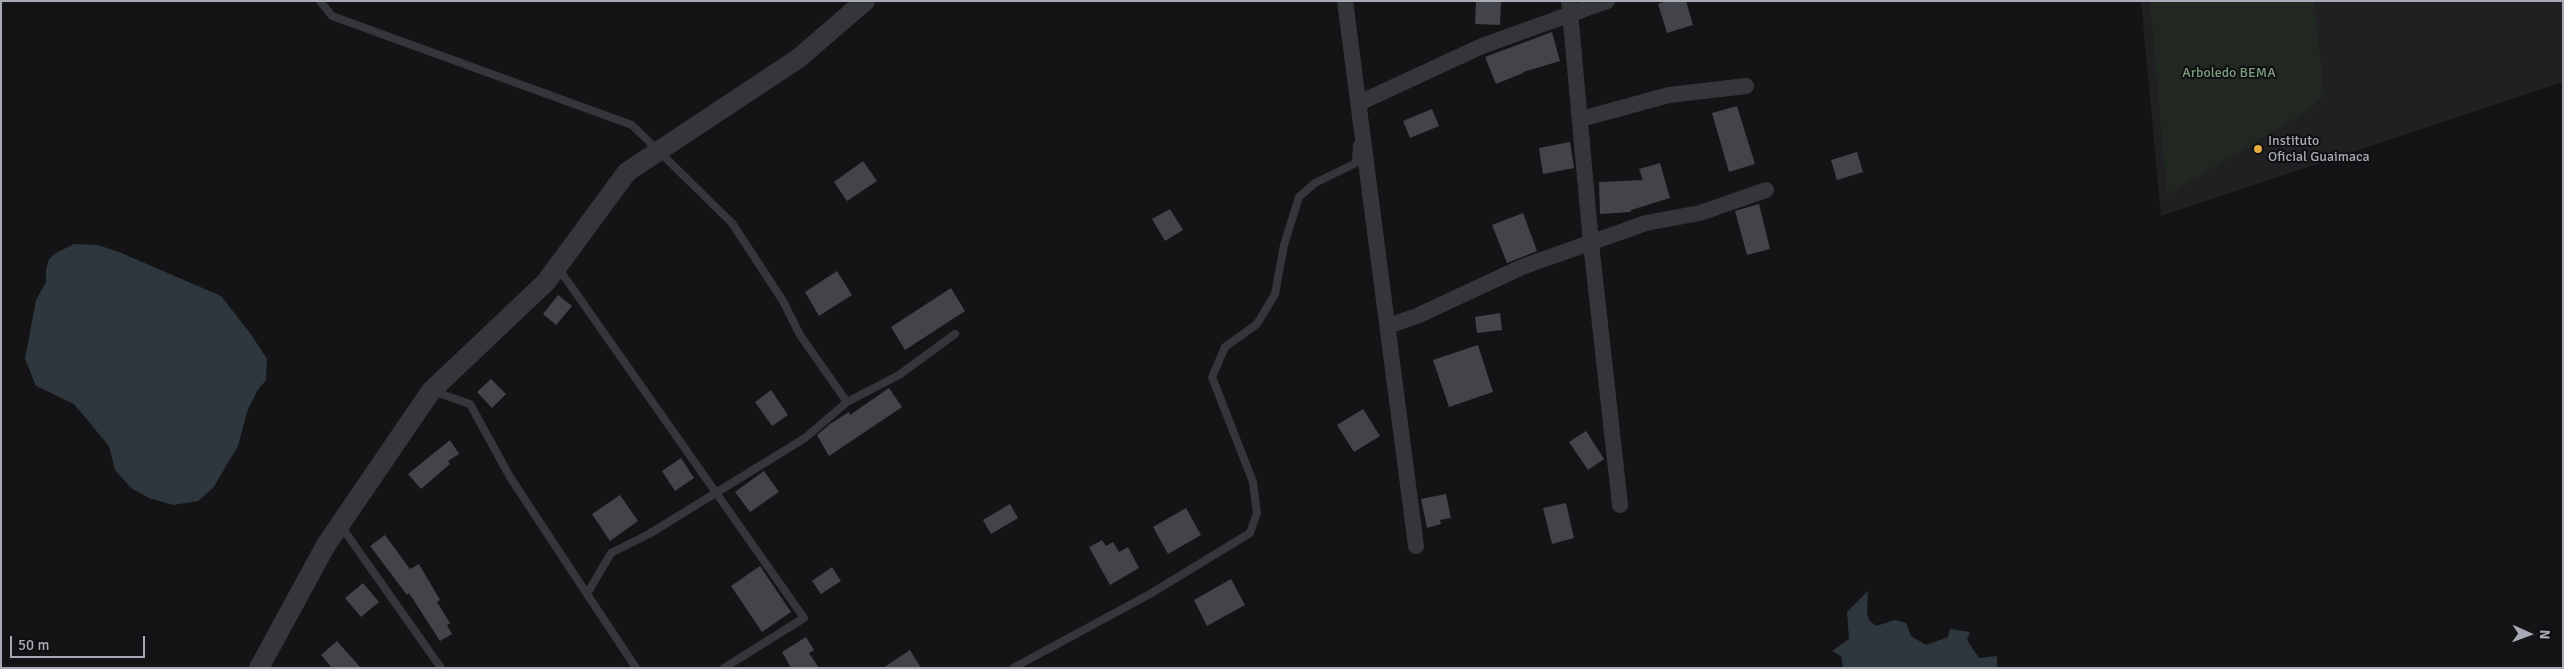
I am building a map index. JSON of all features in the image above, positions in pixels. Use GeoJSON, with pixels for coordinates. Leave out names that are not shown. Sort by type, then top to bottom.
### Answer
{"type":"FeatureCollection","features":[{"type":"Feature","properties":{"kind":"street"},"geometry":{"type":"LineString","coordinates":[[259,668],[326,546],[431,391],[546,282],[627,172],[798,58],[865,1]]}},
{"type":"Feature","properties":{"kind":"street"},"geometry":{"type":"LineString","coordinates":[[1345,1],[1416,546]]}},
{"type":"Feature","properties":{"kind":"street"},"geometry":{"type":"LineString","coordinates":[[1359,103],[1570,7],[1607,1]]}},
{"type":"Feature","properties":{"kind":"street"},"geometry":{"type":"LineString","coordinates":[[1570,7],[1591,243],[1620,505]]}},
{"type":"Feature","properties":{"kind":"street"},"geometry":{"type":"LineString","coordinates":[[1581,119],[1669,95],[1746,86]]}},
{"type":"Feature","properties":{"kind":"street"},"geometry":{"type":"LineString","coordinates":[[1388,326],[1417,316],[1522,267],[1646,223],[1700,213],[1766,190]]}},
{"type":"Feature","properties":{"kind":"lane"},"geometry":{"type":"LineString","coordinates":[[320,1],[332,16],[632,126],[659,150],[732,224],[783,301],[800,335],[847,402]]}},
{"type":"Feature","properties":{"kind":"lane"},"geometry":{"type":"LineString","coordinates":[[1014,668],[1150,594],[1250,533],[1258,513],[1253,482],[1212,377],[1225,346],[1257,324],[1275,294],[1284,245],[1299,198],[1315,183],[1356,163],[1359,103]]}},
{"type":"Feature","properties":{"kind":"lane"},"geometry":{"type":"LineString","coordinates":[[558,267],[717,491],[804,618],[724,668]]}},
{"type":"Feature","properties":{"kind":"lane"},"geometry":{"type":"LineString","coordinates":[[587,594],[611,552],[649,534],[805,438],[847,402],[899,375],[955,334]]}},
{"type":"Feature","properties":{"kind":"lane"},"geometry":{"type":"LineString","coordinates":[[431,391],[470,404],[510,477],[636,668]]}},
{"type":"Feature","properties":{"kind":"lane"},"geometry":{"type":"LineString","coordinates":[[340,524],[441,668]]}},
{"type":"Feature","properties":{"kind":"shaded area","name":"Instituto Oficial Guaimaca"},"geometry":{"type":"Polygon","coordinates":[[[2141,1],[2563,1],[2563,82],[2161,216],[2141,1]]]}},
{"type":"Feature","properties":{"kind":"shaded area"},"geometry":{"type":"Polygon","coordinates":[[[74,244],[98,245],[119,252],[221,296],[250,333],[267,359],[266,380],[257,391],[247,412],[238,446],[213,488],[198,501],[173,505],[149,498],[131,488],[115,470],[109,446],[74,404],[36,386],[25,359],[36,300],[46,282],[46,270],[49,259],[56,253],[74,244]]]}},
{"type":"Feature","properties":{"kind":"shaded area"},"geometry":{"type":"Polygon","coordinates":[[[1868,591],[1867,613],[1869,620],[1876,626],[1895,620],[1906,623],[1911,636],[1926,645],[1948,637],[1950,629],[1970,632],[1967,640],[1979,658],[1997,656],[1997,668],[1843,668],[1841,656],[1832,651],[1849,639],[1847,612],[1868,591]]]}},
{"type":"Feature","properties":{"kind":"green space","name":"Arboledo BEMA"},"geometry":{"type":"Polygon","coordinates":[[[2150,1],[2314,1],[2324,94],[2309,110],[2167,195],[2150,1]]]}},
{"type":"Feature","properties":{"kind":"building"},"geometry":{"type":"Polygon","coordinates":[[[1476,1],[1501,1],[1500,25],[1475,24],[1476,1]]]}},
{"type":"Feature","properties":{"kind":"building"},"geometry":{"type":"Polygon","coordinates":[[[1667,1],[1686,1],[1693,25],[1667,33],[1658,4],[1667,1]]]}},
{"type":"Feature","properties":{"kind":"building"},"geometry":{"type":"Polygon","coordinates":[[[1552,32],[1560,61],[1523,72],[1496,84],[1485,57],[1552,32]]]}},
{"type":"Feature","properties":{"kind":"building"},"geometry":{"type":"Polygon","coordinates":[[[1737,106],[1755,164],[1729,172],[1712,113],[1737,106]]]}},
{"type":"Feature","properties":{"kind":"building"},"geometry":{"type":"Polygon","coordinates":[[[1432,109],[1439,126],[1410,138],[1403,121],[1432,109]]]}},
{"type":"Feature","properties":{"kind":"building"},"geometry":{"type":"Polygon","coordinates":[[[1570,142],[1574,168],[1543,174],[1539,148],[1570,142]]]}},
{"type":"Feature","properties":{"kind":"building"},"geometry":{"type":"Polygon","coordinates":[[[1857,152],[1863,172],[1837,180],[1831,160],[1857,152]]]}},
{"type":"Feature","properties":{"kind":"building"},"geometry":{"type":"Polygon","coordinates":[[[863,161],[877,181],[847,201],[834,182],[863,161]]]}},
{"type":"Feature","properties":{"kind":"building"},"geometry":{"type":"Polygon","coordinates":[[[1660,163],[1670,198],[1631,210],[1631,212],[1600,214],[1599,182],[1643,180],[1639,169],[1660,163]]]}},
{"type":"Feature","properties":{"kind":"building"},"geometry":{"type":"Polygon","coordinates":[[[1759,204],[1770,249],[1747,255],[1735,211],[1759,204]]]}},
{"type":"Feature","properties":{"kind":"building"},"geometry":{"type":"Polygon","coordinates":[[[1170,209],[1183,230],[1165,241],[1152,219],[1170,209]]]}},
{"type":"Feature","properties":{"kind":"building"},"geometry":{"type":"Polygon","coordinates":[[[1523,213],[1537,251],[1507,263],[1492,225],[1523,213]]]}},
{"type":"Feature","properties":{"kind":"building"},"geometry":{"type":"Polygon","coordinates":[[[837,271],[852,295],[819,316],[805,292],[837,271]]]}},
{"type":"Feature","properties":{"kind":"building"},"geometry":{"type":"Polygon","coordinates":[[[951,288],[965,311],[905,350],[891,327],[951,288]]]}},
{"type":"Feature","properties":{"kind":"building"},"geometry":{"type":"Polygon","coordinates":[[[558,295],[572,306],[556,325],[543,314],[558,295]]]}},
{"type":"Feature","properties":{"kind":"building"},"geometry":{"type":"Polygon","coordinates":[[[1500,313],[1502,330],[1477,333],[1475,317],[1500,313]]]}},
{"type":"Feature","properties":{"kind":"building"},"geometry":{"type":"Polygon","coordinates":[[[1478,345],[1493,392],[1449,407],[1433,360],[1478,345]]]}},
{"type":"Feature","properties":{"kind":"building"},"geometry":{"type":"Polygon","coordinates":[[[491,379],[506,394],[492,408],[477,392],[491,379]]]}},
{"type":"Feature","properties":{"kind":"building"},"geometry":{"type":"Polygon","coordinates":[[[889,388],[902,407],[829,456],[817,435],[830,424],[849,412],[850,415],[889,388]]]}},
{"type":"Feature","properties":{"kind":"building"},"geometry":{"type":"Polygon","coordinates":[[[771,390],[788,415],[772,426],[755,402],[771,390]]]}},
{"type":"Feature","properties":{"kind":"building"},"geometry":{"type":"Polygon","coordinates":[[[1363,409],[1380,436],[1354,452],[1337,425],[1363,409]]]}},
{"type":"Feature","properties":{"kind":"building"},"geometry":{"type":"Polygon","coordinates":[[[1586,431],[1604,459],[1588,470],[1569,442],[1586,431]]]}},
{"type":"Feature","properties":{"kind":"building"},"geometry":{"type":"Polygon","coordinates":[[[450,440],[459,454],[448,461],[450,464],[421,489],[408,474],[450,440]]]}},
{"type":"Feature","properties":{"kind":"building"},"geometry":{"type":"Polygon","coordinates":[[[681,458],[694,478],[675,491],[662,471],[681,458]]]}},
{"type":"Feature","properties":{"kind":"building"},"geometry":{"type":"Polygon","coordinates":[[[764,471],[779,492],[750,512],[735,492],[764,471]]]}},
{"type":"Feature","properties":{"kind":"building"},"geometry":{"type":"Polygon","coordinates":[[[1446,494],[1451,518],[1440,520],[1441,524],[1427,528],[1421,499],[1446,494]]]}},
{"type":"Feature","properties":{"kind":"building"},"geometry":{"type":"Polygon","coordinates":[[[620,495],[638,521],[610,541],[592,514],[620,495]]]}},
{"type":"Feature","properties":{"kind":"building"},"geometry":{"type":"Polygon","coordinates":[[[1566,503],[1574,538],[1552,544],[1543,508],[1566,503]]]}},
{"type":"Feature","properties":{"kind":"building"},"geometry":{"type":"Polygon","coordinates":[[[1010,504],[1018,518],[991,534],[983,520],[1010,504]]]}},
{"type":"Feature","properties":{"kind":"building"},"geometry":{"type":"Polygon","coordinates":[[[1186,508],[1201,535],[1168,554],[1153,527],[1186,508]]]}},
{"type":"Feature","properties":{"kind":"building"},"geometry":{"type":"Polygon","coordinates":[[[385,535],[410,569],[419,564],[440,600],[437,602],[450,623],[447,625],[452,634],[440,641],[409,593],[407,595],[370,546],[385,535]]]}},
{"type":"Feature","properties":{"kind":"building"},"geometry":{"type":"Polygon","coordinates":[[[1102,540],[1106,546],[1113,542],[1119,552],[1128,547],[1139,568],[1110,585],[1089,547],[1102,540]]]}},
{"type":"Feature","properties":{"kind":"building"},"geometry":{"type":"Polygon","coordinates":[[[760,566],[791,612],[762,632],[731,586],[760,566]]]}},
{"type":"Feature","properties":{"kind":"building"},"geometry":{"type":"Polygon","coordinates":[[[832,567],[841,581],[821,594],[812,581],[832,567]]]}},
{"type":"Feature","properties":{"kind":"building"},"geometry":{"type":"Polygon","coordinates":[[[1231,579],[1245,605],[1207,626],[1194,600],[1231,579]]]}},
{"type":"Feature","properties":{"kind":"building"},"geometry":{"type":"Polygon","coordinates":[[[363,583],[379,602],[361,617],[345,598],[363,583]]]}},
{"type":"Feature","properties":{"kind":"building"},"geometry":{"type":"Polygon","coordinates":[[[806,637],[814,650],[809,653],[819,668],[791,668],[782,652],[806,637]]]}},
{"type":"Feature","properties":{"kind":"building"},"geometry":{"type":"Polygon","coordinates":[[[337,641],[361,668],[332,668],[321,655],[337,641]]]}},
{"type":"Feature","properties":{"kind":"building"},"geometry":{"type":"Polygon","coordinates":[[[910,650],[921,668],[883,668],[910,650]]]}},
{"type":"Feature","properties":{"kind":"place","name":"Instituto Oficial Guaimaca"},"geometry":{"type":"Point","coordinates":[2258,149]}}]}
